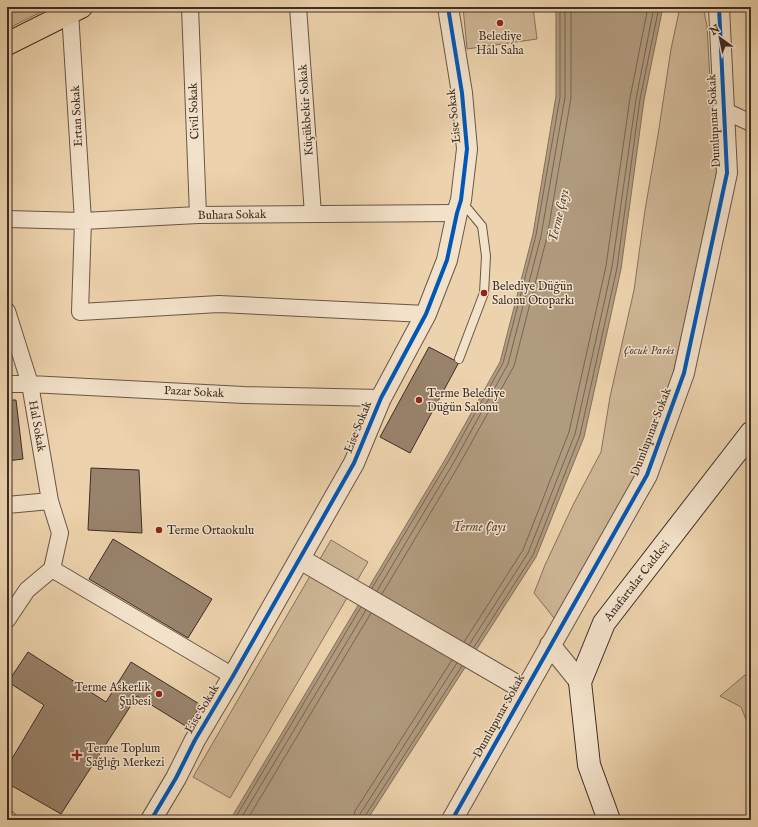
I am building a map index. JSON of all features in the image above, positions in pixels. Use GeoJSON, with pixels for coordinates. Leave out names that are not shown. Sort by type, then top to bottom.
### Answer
{"type":"FeatureCollection","features":[{"type":"Feature","properties":{"kind":"highway"},"geometry":{"type":"LineString","coordinates":[[7,44],[76,10]]}},
{"type":"Feature","properties":{"kind":"main road","name":"Anafartalar Caddesi"},"geometry":{"type":"LineString","coordinates":[[609,820],[589,766],[580,682],[604,623],[751,433]]}},
{"type":"Feature","properties":{"kind":"street","name":"Civil Sokak"},"geometry":{"type":"LineString","coordinates":[[190,7],[198,215]]}},
{"type":"Feature","properties":{"kind":"street","name":"Küçükbekir Sokak"},"geometry":{"type":"LineString","coordinates":[[298,7],[313,214]]}},
{"type":"Feature","properties":{"kind":"street","name":"Lise Sokak"},"geometry":{"type":"LineString","coordinates":[[151,820],[176,778],[194,740],[233,676],[354,463],[381,398],[426,314],[447,260],[459,207],[467,149],[461,86],[448,7]]}},
{"type":"Feature","properties":{"kind":"street","name":"Dumlupınar Sokak"},"geometry":{"type":"LineString","coordinates":[[452,820],[647,475],[684,373],[727,174],[719,7]]}},
{"type":"Feature","properties":{"kind":"street","name":"Ertan Sokak"},"geometry":{"type":"LineString","coordinates":[[76,10],[83,221],[80,312],[219,304],[426,314]]}},
{"type":"Feature","properties":{"kind":"street"},"geometry":{"type":"LineString","coordinates":[[724,110],[751,123]]}},
{"type":"Feature","properties":{"kind":"street","name":"Buhara Sokak"},"geometry":{"type":"LineString","coordinates":[[7,219],[83,221],[198,215],[313,214],[459,207]]}},
{"type":"Feature","properties":{"kind":"street","name":"Hal Sokak"},"geometry":{"type":"LineString","coordinates":[[7,311],[30,384],[50,501],[60,533],[52,569]]}},
{"type":"Feature","properties":{"kind":"street","name":"Pazar Sokak"},"geometry":{"type":"LineString","coordinates":[[7,384],[244,395],[381,398]]}},
{"type":"Feature","properties":{"kind":"street"},"geometry":{"type":"LineString","coordinates":[[7,505],[50,501]]}},
{"type":"Feature","properties":{"kind":"street"},"geometry":{"type":"LineString","coordinates":[[300,559],[525,690]]}},
{"type":"Feature","properties":{"kind":"street"},"geometry":{"type":"LineString","coordinates":[[7,620],[27,590],[52,569],[233,676]]}},
{"type":"Feature","properties":{"kind":"street"},"geometry":{"type":"LineString","coordinates":[[550,645],[580,682]]}},
{"type":"Feature","properties":{"kind":"lane"},"geometry":{"type":"LineString","coordinates":[[459,207],[482,226],[486,256],[484,293],[459,359]]}},
{"type":"Feature","properties":{"kind":"green space"},"geometry":{"type":"Polygon","coordinates":[[[24,7],[51,7],[7,29],[7,15],[24,7]]]}},
{"type":"Feature","properties":{"kind":"green space","name":"Belediye Halı Saha"},"geometry":{"type":"Polygon","coordinates":[[[463,7],[533,7],[537,39],[467,49],[463,7]]]}},
{"type":"Feature","properties":{"kind":"green space","name":"Çocuk Parkı"},"geometry":{"type":"Polygon","coordinates":[[[680,7],[703,7],[707,26],[710,80],[719,149],[712,210],[665,409],[631,498],[566,633],[534,593],[545,565],[573,505],[601,452],[610,397],[634,290],[645,210],[671,49],[680,7]]]}},
{"type":"Feature","properties":{"kind":"green space"},"geometry":{"type":"Polygon","coordinates":[[[331,540],[368,562],[230,798],[193,777],[331,540]]]}},
{"type":"Feature","properties":{"kind":"green space"},"geometry":{"type":"Polygon","coordinates":[[[745,675],[751,678],[751,732],[741,707],[720,696],[745,675]]]}},
{"type":"Feature","properties":{"kind":"water","name":"Terme Çayı"},"geometry":{"type":"Polygon","coordinates":[[[556,7],[663,7],[644,100],[621,269],[584,437],[536,557],[367,820],[230,820],[446,458],[500,362],[533,234],[556,96],[556,7]]]}},
{"type":"Feature","properties":{"kind":"building","name":"Terme Belediye Düğün Salonu"},"geometry":{"type":"Polygon","coordinates":[[[429,347],[454,360],[458,364],[410,453],[380,437],[429,347]]]}},
{"type":"Feature","properties":{"kind":"building"},"geometry":{"type":"Polygon","coordinates":[[[7,400],[16,400],[23,459],[7,461],[7,400]]]}},
{"type":"Feature","properties":{"kind":"building"},"geometry":{"type":"Polygon","coordinates":[[[91,468],[139,470],[142,533],[88,530],[91,468]]]}},
{"type":"Feature","properties":{"kind":"building"},"geometry":{"type":"Polygon","coordinates":[[[113,539],[212,599],[188,638],[89,579],[113,539]]]}},
{"type":"Feature","properties":{"kind":"building"},"geometry":{"type":"Polygon","coordinates":[[[28,652],[106,702],[131,662],[201,705],[187,727],[137,696],[61,814],[7,783],[7,767],[44,705],[8,682],[28,652]]]}},
{"type":"Feature","properties":{"kind":"cycle path"},"geometry":{"type":"LineString","coordinates":[[151,820],[176,778],[195,740],[354,463],[381,398],[426,314],[447,260],[461,200],[467,149],[462,93],[448,7]]}},
{"type":"Feature","properties":{"kind":"cycle path"},"geometry":{"type":"LineString","coordinates":[[452,820],[647,475],[684,373],[727,173],[719,7]]}},
{"type":"Feature","properties":{"kind":"place","name":"Belediye Halı Saha"},"geometry":{"type":"Point","coordinates":[500,23]}},
{"type":"Feature","properties":{"kind":"place","name":"Belediye Düğün Salonu Otoparkı"},"geometry":{"type":"Point","coordinates":[484,293]}},
{"type":"Feature","properties":{"kind":"place","name":"Terme Belediye Düğün Salonu"},"geometry":{"type":"Point","coordinates":[419,400]}},
{"type":"Feature","properties":{"kind":"place","name":"Terme Ortaokulu"},"geometry":{"type":"Point","coordinates":[159,530]}},
{"type":"Feature","properties":{"kind":"place","name":"Terme Askerlik Şubesi"},"geometry":{"type":"Point","coordinates":[159,694]}},
{"type":"Feature","properties":{"kind":"place","name":"Terme Toplum Sağlığı Merkezi"},"geometry":{"type":"Point","coordinates":[77,755]}}]}
